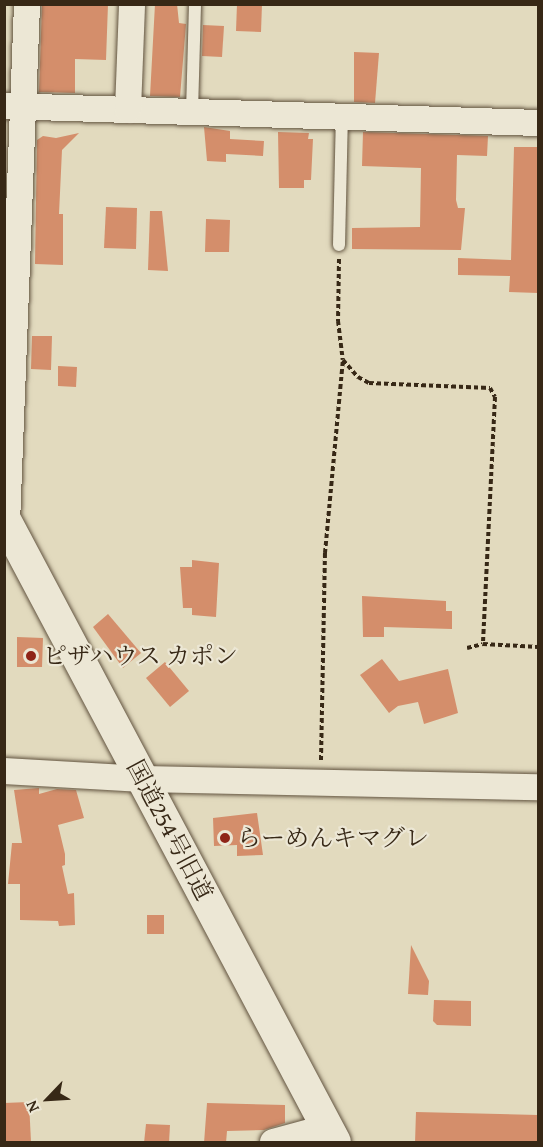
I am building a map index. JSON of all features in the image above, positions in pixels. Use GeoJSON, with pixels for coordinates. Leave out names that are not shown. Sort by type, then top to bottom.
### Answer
{"type":"FeatureCollection","features":[{"type":"Feature","properties":{"kind":"street"},"geometry":{"type":"LineString","coordinates":[[6,520],[14,106],[27,4]]}},
{"type":"Feature","properties":{"kind":"street"},"geometry":{"type":"LineString","coordinates":[[128,110],[132,4]]}},
{"type":"Feature","properties":{"kind":"street"},"geometry":{"type":"LineString","coordinates":[[14,106],[538,123]]}},
{"type":"Feature","properties":{"kind":"street","name":"国道254号旧道"},"geometry":{"type":"LineString","coordinates":[[6,520],[330,1133]]}},
{"type":"Feature","properties":{"kind":"street"},"geometry":{"type":"LineString","coordinates":[[4,771],[143,779],[538,786]]}},
{"type":"Feature","properties":{"kind":"street"},"geometry":{"type":"LineString","coordinates":[[273,1143],[311,1132],[330,1133]]}},
{"type":"Feature","properties":{"kind":"lane"},"geometry":{"type":"LineString","coordinates":[[192,112],[195,4]]}},
{"type":"Feature","properties":{"kind":"lane"},"geometry":{"type":"LineString","coordinates":[[339,245],[342,116]]}},
{"type":"Feature","properties":{"kind":"path"},"geometry":{"type":"LineString","coordinates":[[320,783],[326,553],[343,360],[338,321],[339,245]]}},
{"type":"Feature","properties":{"kind":"path"},"geometry":{"type":"LineString","coordinates":[[343,360],[369,383],[489,388],[495,397],[483,644]]}},
{"type":"Feature","properties":{"kind":"path"},"geometry":{"type":"LineString","coordinates":[[467,648],[483,644],[538,647]]}},
{"type":"Feature","properties":{"kind":"building"},"geometry":{"type":"Polygon","coordinates":[[[42,4],[108,4],[106,60],[75,59],[75,93],[39,92],[42,4]]]}},
{"type":"Feature","properties":{"kind":"building"},"geometry":{"type":"Polygon","coordinates":[[[155,4],[177,4],[179,23],[186,24],[180,97],[150,96],[155,4]]]}},
{"type":"Feature","properties":{"kind":"building"},"geometry":{"type":"Polygon","coordinates":[[[237,4],[262,4],[261,32],[236,31],[237,4]]]}},
{"type":"Feature","properties":{"kind":"building"},"geometry":{"type":"Polygon","coordinates":[[[203,25],[224,26],[222,57],[202,56],[203,25]]]}},
{"type":"Feature","properties":{"kind":"building"},"geometry":{"type":"Polygon","coordinates":[[[354,52],[379,53],[375,103],[354,102],[354,52]]]}},
{"type":"Feature","properties":{"kind":"building"},"geometry":{"type":"Polygon","coordinates":[[[204,127],[230,131],[230,139],[264,141],[263,156],[226,154],[226,162],[207,161],[204,127]]]}},
{"type":"Feature","properties":{"kind":"building"},"geometry":{"type":"Polygon","coordinates":[[[278,132],[309,133],[308,139],[313,139],[311,180],[304,180],[304,188],[279,188],[278,132]]]}},
{"type":"Feature","properties":{"kind":"building"},"geometry":{"type":"Polygon","coordinates":[[[363,132],[488,136],[487,156],[457,155],[456,200],[458,208],[465,208],[461,250],[352,249],[352,228],[420,227],[421,168],[362,166],[363,132]]]}},
{"type":"Feature","properties":{"kind":"building"},"geometry":{"type":"Polygon","coordinates":[[[79,133],[62,150],[59,214],[63,214],[63,265],[35,264],[37,140],[43,136],[56,138],[79,133]]]}},
{"type":"Feature","properties":{"kind":"building"},"geometry":{"type":"Polygon","coordinates":[[[514,147],[538,147],[538,293],[509,292],[510,276],[458,275],[458,258],[511,260],[514,147]]]}},
{"type":"Feature","properties":{"kind":"building"},"geometry":{"type":"Polygon","coordinates":[[[106,207],[137,208],[136,249],[104,248],[106,207]]]}},
{"type":"Feature","properties":{"kind":"building"},"geometry":{"type":"Polygon","coordinates":[[[150,211],[162,211],[168,271],[148,270],[150,211]]]}},
{"type":"Feature","properties":{"kind":"building"},"geometry":{"type":"Polygon","coordinates":[[[206,219],[230,220],[229,252],[205,252],[206,219]]]}},
{"type":"Feature","properties":{"kind":"building"},"geometry":{"type":"Polygon","coordinates":[[[32,336],[52,336],[51,370],[31,369],[32,336]]]}},
{"type":"Feature","properties":{"kind":"building"},"geometry":{"type":"Polygon","coordinates":[[[58,366],[77,367],[76,387],[58,386],[58,366]]]}},
{"type":"Feature","properties":{"kind":"building"},"geometry":{"type":"Polygon","coordinates":[[[192,560],[219,563],[216,617],[192,615],[192,608],[183,608],[180,567],[192,567],[192,560]]]}},
{"type":"Feature","properties":{"kind":"building"},"geometry":{"type":"Polygon","coordinates":[[[362,596],[446,601],[446,611],[452,611],[452,629],[384,627],[384,637],[363,637],[362,596]]]}},
{"type":"Feature","properties":{"kind":"building"},"geometry":{"type":"Polygon","coordinates":[[[108,614],[141,653],[123,668],[93,627],[108,614]]]}},
{"type":"Feature","properties":{"kind":"building"},"geometry":{"type":"Polygon","coordinates":[[[17,637],[43,638],[42,667],[17,667],[17,637]]]}},
{"type":"Feature","properties":{"kind":"building"},"geometry":{"type":"Polygon","coordinates":[[[382,659],[399,681],[448,669],[458,713],[424,724],[418,702],[398,706],[389,713],[360,675],[382,659]]]}},
{"type":"Feature","properties":{"kind":"building"},"geometry":{"type":"Polygon","coordinates":[[[165,662],[189,691],[170,707],[146,678],[165,662]]]}},
{"type":"Feature","properties":{"kind":"building"},"geometry":{"type":"Polygon","coordinates":[[[39,788],[39,794],[57,789],[76,790],[84,818],[58,825],[65,854],[65,865],[62,866],[68,894],[74,893],[75,925],[59,926],[58,921],[20,920],[20,884],[8,884],[12,843],[22,843],[14,790],[39,788]]]}},
{"type":"Feature","properties":{"kind":"building"},"geometry":{"type":"Polygon","coordinates":[[[257,813],[263,855],[237,856],[237,845],[214,846],[213,818],[257,813]]]}},
{"type":"Feature","properties":{"kind":"building"},"geometry":{"type":"Polygon","coordinates":[[[147,915],[164,915],[164,934],[147,934],[147,915]]]}},
{"type":"Feature","properties":{"kind":"building"},"geometry":{"type":"Polygon","coordinates":[[[411,945],[429,981],[428,995],[408,994],[411,945]]]}},
{"type":"Feature","properties":{"kind":"building"},"geometry":{"type":"Polygon","coordinates":[[[434,1000],[471,1001],[471,1026],[437,1025],[433,1021],[434,1000]]]}},
{"type":"Feature","properties":{"kind":"building"},"geometry":{"type":"Polygon","coordinates":[[[29,1102],[31,1142],[4,1143],[4,1103],[29,1102]]]}},
{"type":"Feature","properties":{"kind":"building"},"geometry":{"type":"Polygon","coordinates":[[[207,1103],[285,1105],[285,1123],[264,1130],[227,1131],[226,1143],[204,1143],[207,1103]]]}},
{"type":"Feature","properties":{"kind":"building"},"geometry":{"type":"Polygon","coordinates":[[[416,1112],[538,1115],[538,1143],[415,1143],[416,1112]]]}},
{"type":"Feature","properties":{"kind":"building"},"geometry":{"type":"Polygon","coordinates":[[[146,1124],[170,1125],[169,1143],[144,1143],[146,1124]]]}},
{"type":"Feature","properties":{"kind":"place","name":"ピザハウス カポン"},"geometry":{"type":"Point","coordinates":[31,656]}},
{"type":"Feature","properties":{"kind":"place","name":"らーめんキマグレ"},"geometry":{"type":"Point","coordinates":[225,838]}}]}
